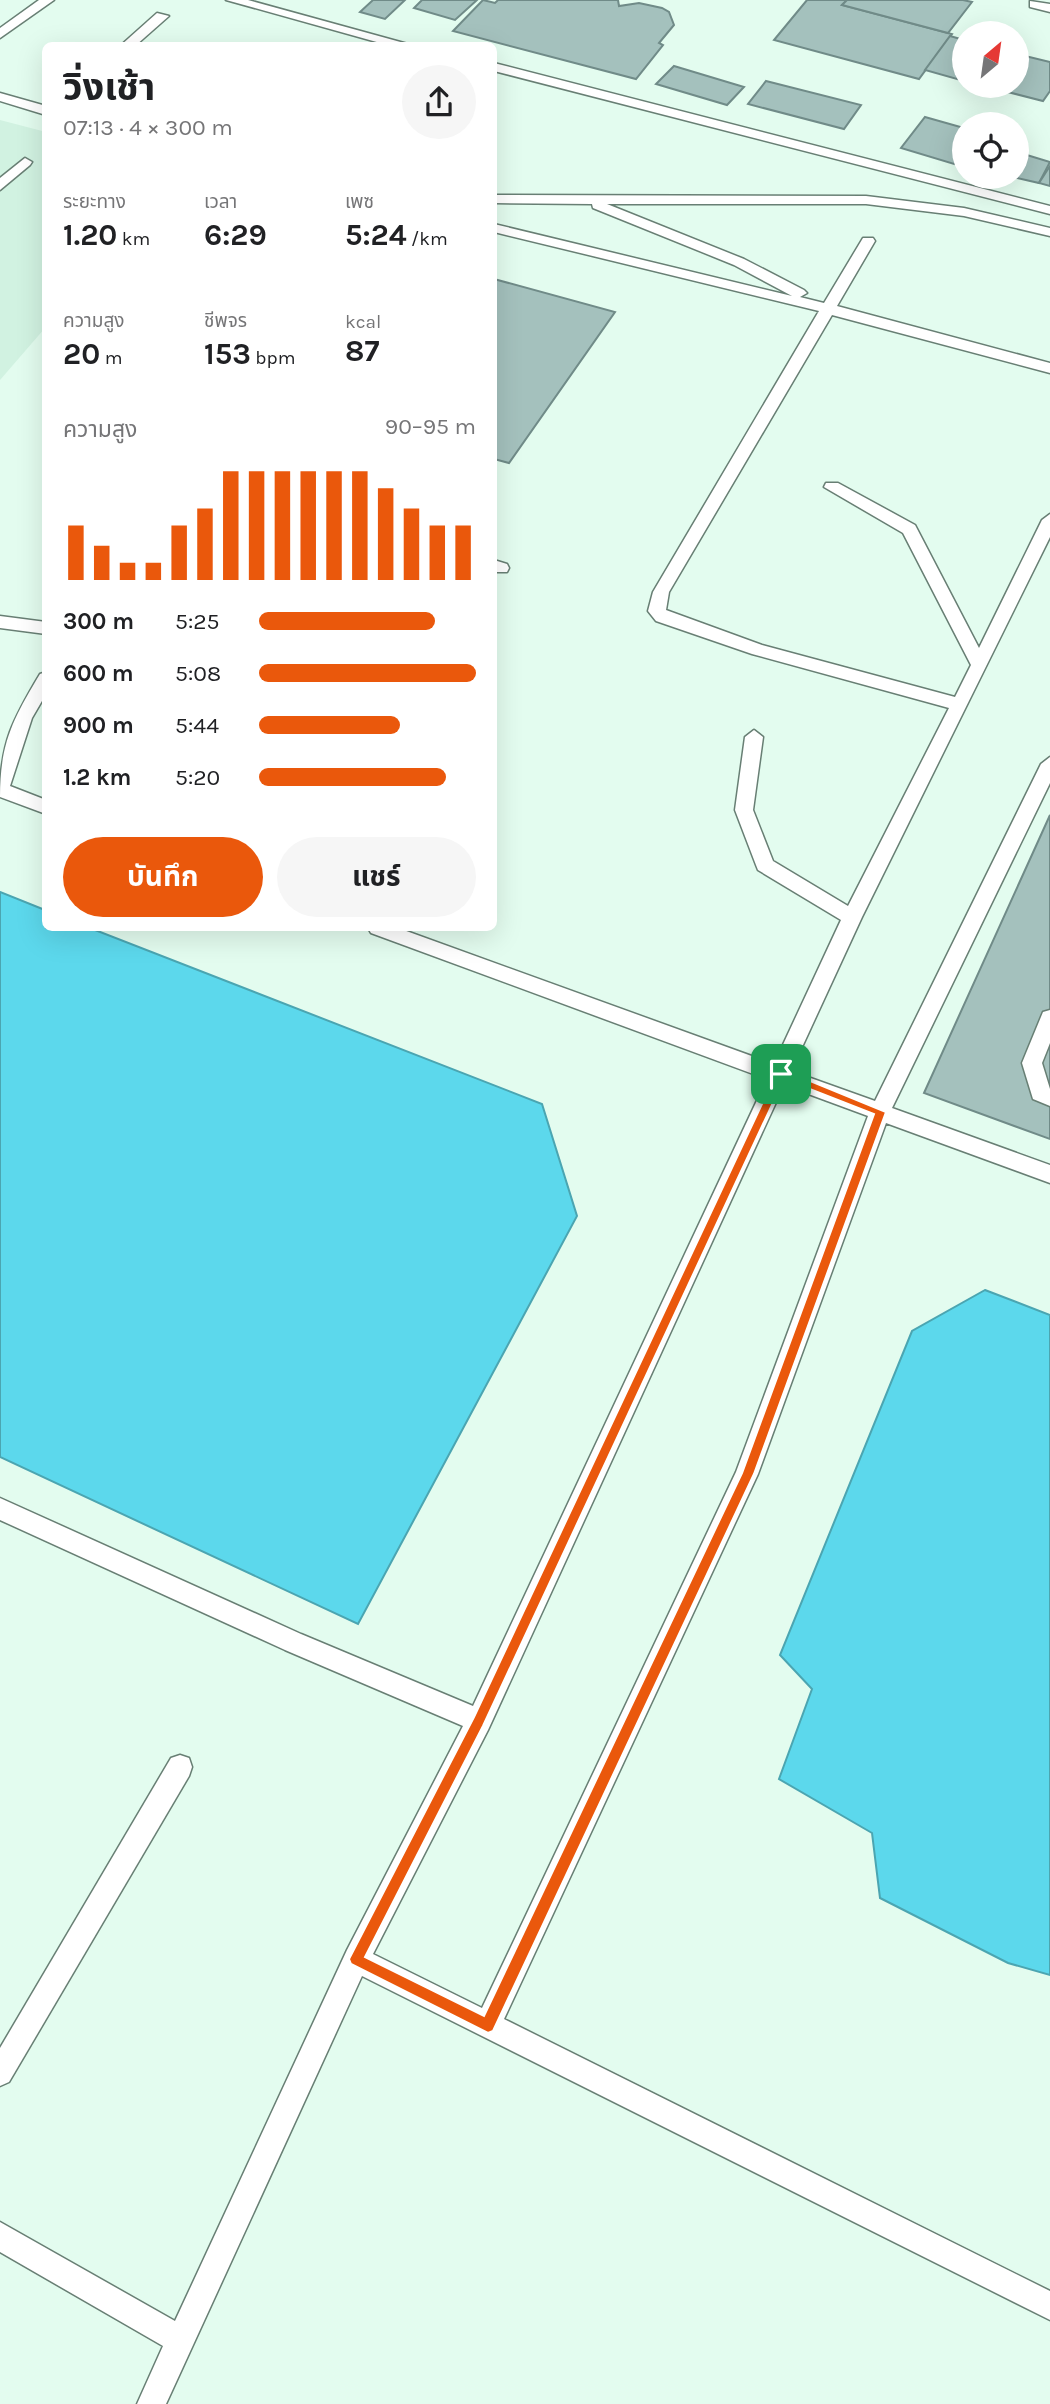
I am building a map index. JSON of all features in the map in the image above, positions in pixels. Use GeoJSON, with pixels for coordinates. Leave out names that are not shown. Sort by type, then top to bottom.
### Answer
{"type":"FeatureCollection","features":[{"type":"Feature","properties":{"kind":"lane"},"geometry":{"type":"LineString","coordinates":[[0,34],[47,0]]}},
{"type":"Feature","properties":{"kind":"lane"},"geometry":{"type":"LineString","coordinates":[[233,0],[395,42]]}},
{"type":"Feature","properties":{"kind":"lane"},"geometry":{"type":"LineString","coordinates":[[1035,4],[1050,8]]}},
{"type":"Feature","properties":{"kind":"lane"},"geometry":{"type":"LineString","coordinates":[[131,42],[162,16]]}},
{"type":"Feature","properties":{"kind":"lane"},"geometry":{"type":"LineString","coordinates":[[497,68],[1050,211]]}},
{"type":"Feature","properties":{"kind":"lane"},"geometry":{"type":"LineString","coordinates":[[0,97],[42,110]]}},
{"type":"Feature","properties":{"kind":"lane"},"geometry":{"type":"LineString","coordinates":[[0,186],[25,162]]}},
{"type":"Feature","properties":{"kind":"lane"},"geometry":{"type":"LineString","coordinates":[[497,199],[866,200],[964,212],[1050,232]]}},
{"type":"Feature","properties":{"kind":"lane"},"geometry":{"type":"LineString","coordinates":[[588,201],[739,262],[829,309]]}},
{"type":"Feature","properties":{"kind":"lane"},"geometry":{"type":"LineString","coordinates":[[497,229],[829,309],[1050,368]]}},
{"type":"Feature","properties":{"kind":"lane"},"geometry":{"type":"LineString","coordinates":[[868,241],[661,592],[657,611],[662,617],[758,650],[960,705]]}},
{"type":"Feature","properties":{"kind":"lane"},"geometry":{"type":"LineString","coordinates":[[832,487],[909,529],[980,666]]}},
{"type":"Feature","properties":{"kind":"lane"},"geometry":{"type":"LineString","coordinates":[[151,2404],[356,1959],[479,1721],[852,917],[980,666],[1050,520]]}},
{"type":"Feature","properties":{"kind":"lane"},"geometry":{"type":"LineString","coordinates":[[0,622],[42,627]]}},
{"type":"Feature","properties":{"kind":"lane"},"geometry":{"type":"LineString","coordinates":[[42,685],[23,718],[0,789],[42,805]]}},
{"type":"Feature","properties":{"kind":"lane"},"geometry":{"type":"LineString","coordinates":[[754,737],[744,810],[765,865],[852,917]]}},
{"type":"Feature","properties":{"kind":"lane"},"geometry":{"type":"LineString","coordinates":[[488,2025],[747,1474],[880,1112],[1050,764]]}},
{"type":"Feature","properties":{"kind":"lane"},"geometry":{"type":"LineString","coordinates":[[386,931],[1050,1174]]}},
{"type":"Feature","properties":{"kind":"lane"},"geometry":{"type":"LineString","coordinates":[[1050,1018],[1032,1063],[1040,1094],[1050,1098]]}},
{"type":"Feature","properties":{"kind":"lane"},"geometry":{"type":"LineString","coordinates":[[0,1509],[293,1642],[479,1721]]}},
{"type":"Feature","properties":{"kind":"lane"},"geometry":{"type":"LineString","coordinates":[[0,2073],[180,1767]]}},
{"type":"Feature","properties":{"kind":"lane"},"geometry":{"type":"LineString","coordinates":[[356,1959],[1050,2306]]}},
{"type":"Feature","properties":{"kind":"lane"},"geometry":{"type":"LineString","coordinates":[[0,2236],[182,2341]]}},
{"type":"Feature","properties":{"kind":"shaded area"},"geometry":{"type":"Polygon","coordinates":[[[0,120],[42,131],[42,331],[0,380],[0,120]]]}},
{"type":"Feature","properties":{"kind":"water"},"geometry":{"type":"Polygon","coordinates":[[[0,892],[42,909],[42,931],[98,931],[542,1104],[577,1216],[358,1624],[0,1457],[0,892]]]}},
{"type":"Feature","properties":{"kind":"water"},"geometry":{"type":"Polygon","coordinates":[[[985,1290],[1050,1315],[1050,1975],[1008,1963],[880,1898],[872,1833],[779,1779],[812,1689],[780,1655],[912,1331],[985,1290]]]}},
{"type":"Feature","properties":{"kind":"building"},"geometry":{"type":"Polygon","coordinates":[[[373,0],[405,0],[385,19],[360,12],[373,0]]]}},
{"type":"Feature","properties":{"kind":"building"},"geometry":{"type":"Polygon","coordinates":[[[422,0],[477,0],[455,20],[414,8],[422,0]]]}},
{"type":"Feature","properties":{"kind":"building"},"geometry":{"type":"Polygon","coordinates":[[[483,0],[495,3],[498,0],[618,0],[619,6],[639,3],[662,8],[669,12],[674,25],[659,43],[663,45],[636,79],[453,31],[483,0]]]}},
{"type":"Feature","properties":{"kind":"building"},"geometry":{"type":"Polygon","coordinates":[[[807,0],[847,0],[842,5],[952,34],[919,79],[774,40],[807,0]]]}},
{"type":"Feature","properties":{"kind":"building"},"geometry":{"type":"Polygon","coordinates":[[[847,0],[972,2],[957,21],[952,21],[952,28],[948,33],[842,5],[847,0]]]}},
{"type":"Feature","properties":{"kind":"building"},"geometry":{"type":"Polygon","coordinates":[[[950,36],[952,37],[952,78],[925,70],[950,36]]]}},
{"type":"Feature","properties":{"kind":"building"},"geometry":{"type":"Polygon","coordinates":[[[1029,57],[1050,62],[1050,91],[1043,101],[1029,97],[1029,57]]]}},
{"type":"Feature","properties":{"kind":"building"},"geometry":{"type":"Polygon","coordinates":[[[674,66],[744,87],[727,105],[656,84],[674,66]]]}},
{"type":"Feature","properties":{"kind":"building"},"geometry":{"type":"Polygon","coordinates":[[[766,81],[861,105],[844,129],[748,104],[766,81]]]}},
{"type":"Feature","properties":{"kind":"building"},"geometry":{"type":"Polygon","coordinates":[[[925,117],[952,125],[952,163],[901,148],[925,117]]]}},
{"type":"Feature","properties":{"kind":"building"},"geometry":{"type":"Polygon","coordinates":[[[1029,156],[1050,162],[1039,183],[1029,181],[1029,156]]]}},
{"type":"Feature","properties":{"kind":"building"},"geometry":{"type":"Polygon","coordinates":[[[1050,166],[1050,186],[1039,183],[1050,166]]]}},
{"type":"Feature","properties":{"kind":"building"},"geometry":{"type":"Polygon","coordinates":[[[497,280],[615,312],[509,463],[497,460],[497,280]]]}},
{"type":"Feature","properties":{"kind":"building"},"geometry":{"type":"Polygon","coordinates":[[[1050,815],[1050,1139],[924,1093],[1050,815]]]}},
{"type":"Feature","properties":{"kind":"route"},"geometry":{"type":"LineString","coordinates":[[781,1074],[880,1112],[747,1474],[488,2025],[356,1959],[479,1721],[781,1074]]}}]}
